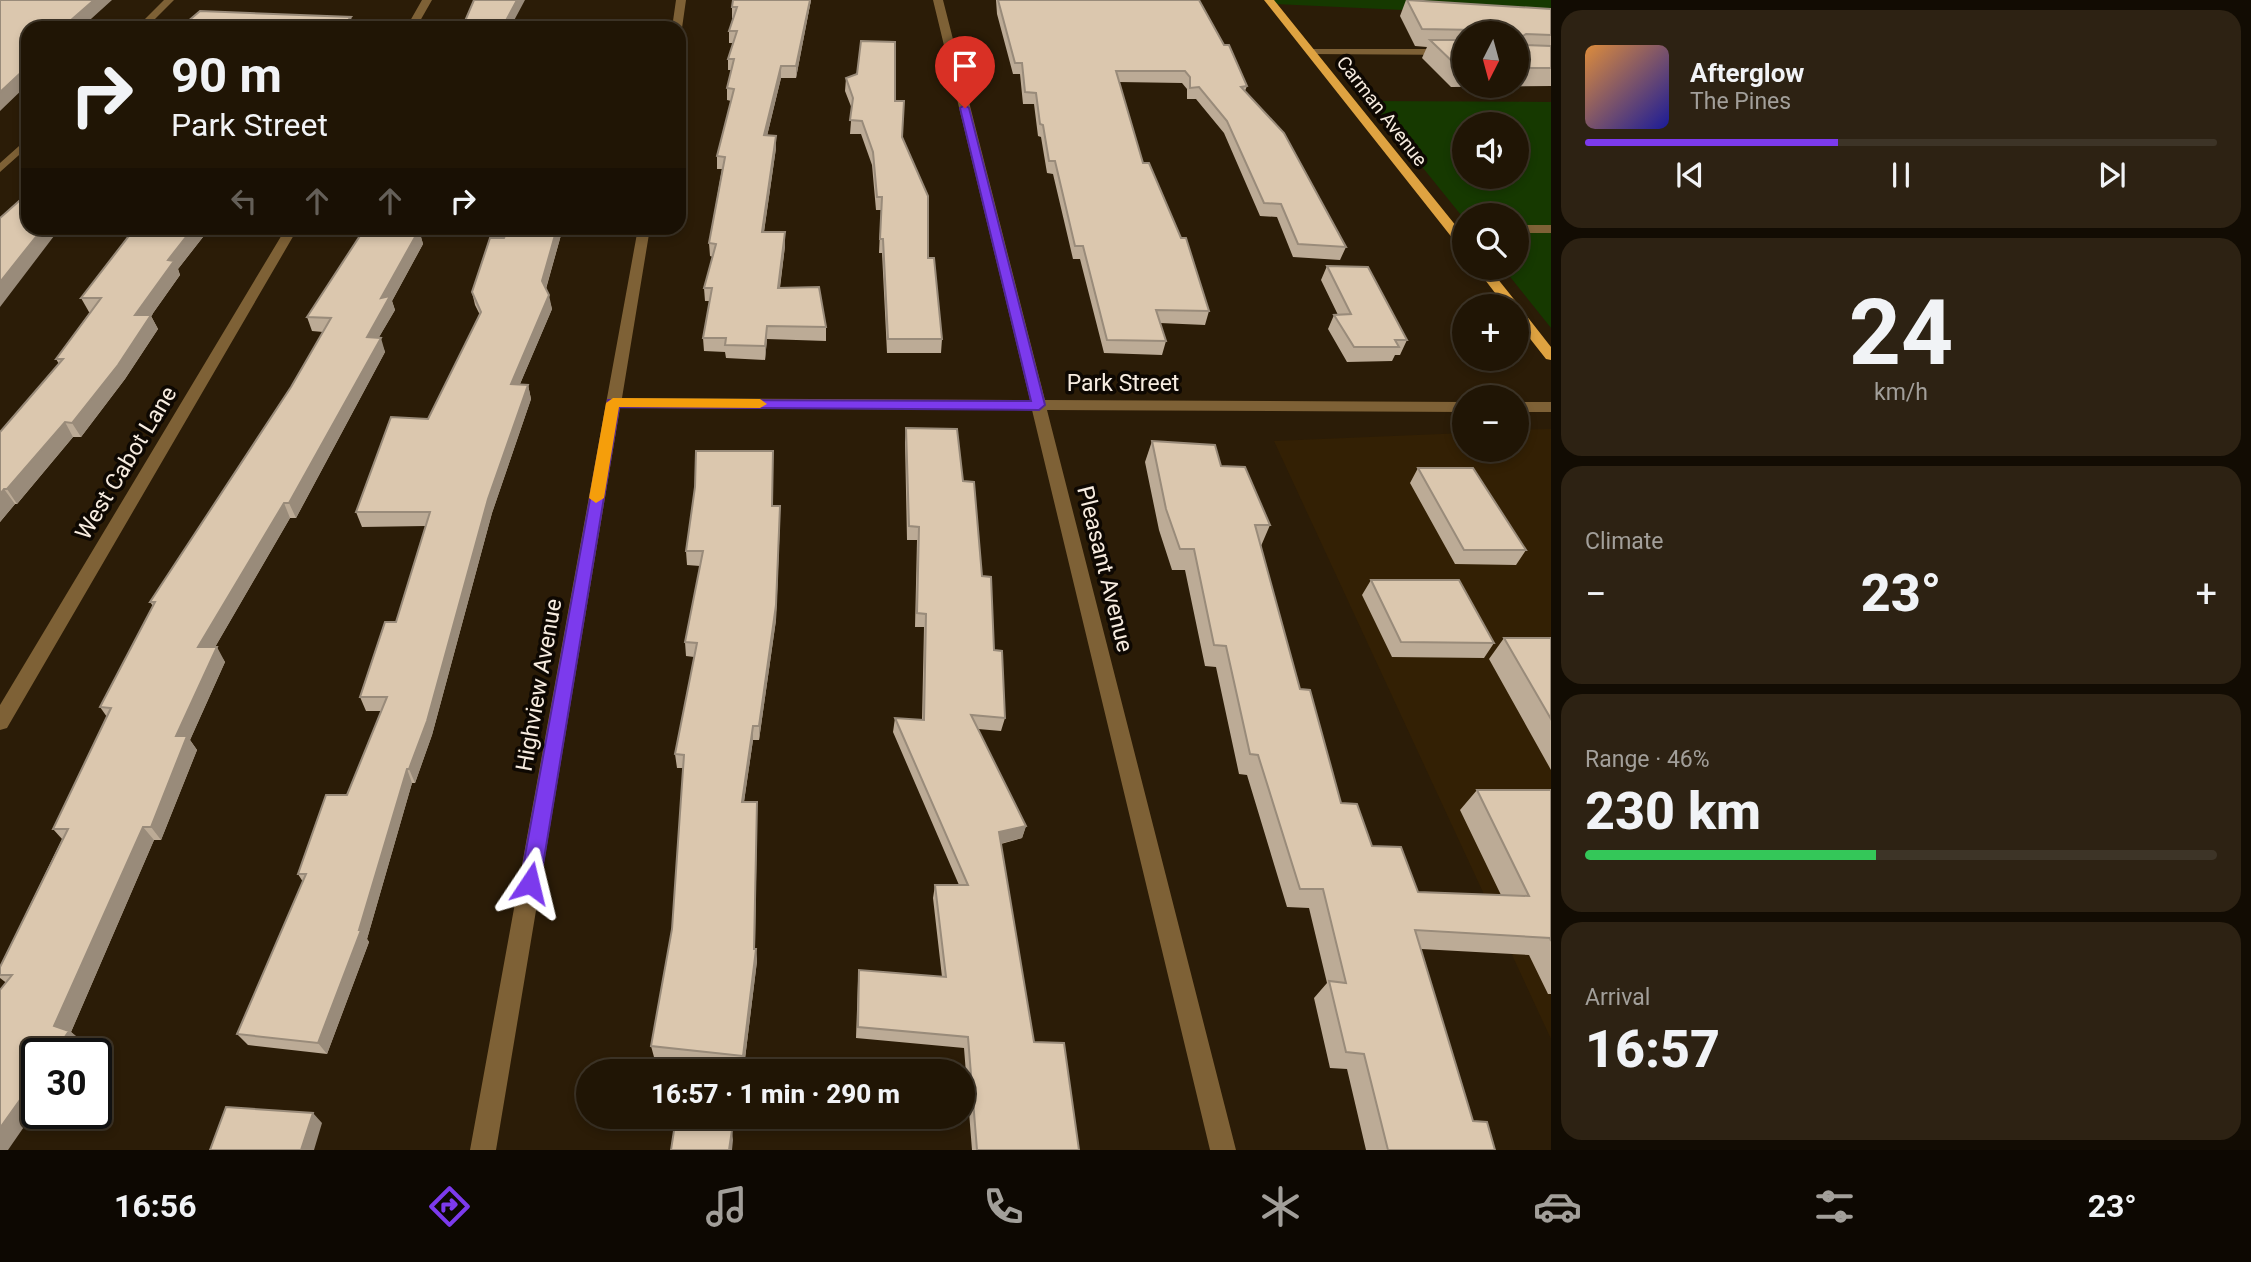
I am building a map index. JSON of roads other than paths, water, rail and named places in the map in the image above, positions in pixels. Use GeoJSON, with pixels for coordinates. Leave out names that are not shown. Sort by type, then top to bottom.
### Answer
{"type":"FeatureCollection","features":[{"type":"Feature","properties":{"kind":"main road","name":"Carman Avenue"},"geometry":{"type":"LineString","coordinates":[[1269,0],[1452,222]]}},
{"type":"Feature","properties":{"kind":"main road"},"geometry":{"type":"LineString","coordinates":[[1491,280],[1503,294]]}},
{"type":"Feature","properties":{"kind":"main road"},"geometry":{"type":"LineString","coordinates":[[1529,328],[1551,356]]}},
{"type":"Feature","properties":{"kind":"street"},"geometry":{"type":"LineString","coordinates":[[148,21],[169,0]]}},
{"type":"Feature","properties":{"kind":"street"},"geometry":{"type":"LineString","coordinates":[[415,21],[427,0]]}},
{"type":"Feature","properties":{"kind":"street"},"geometry":{"type":"LineString","coordinates":[[678,21],[681,0]]}},
{"type":"Feature","properties":{"kind":"street","name":"Pleasant Avenue"},"geometry":{"type":"LineString","coordinates":[[938,0],[1223,1150]]}},
{"type":"Feature","properties":{"kind":"street"},"geometry":{"type":"LineString","coordinates":[[1311,52],[1452,52]]}},
{"type":"Feature","properties":{"kind":"street"},"geometry":{"type":"LineString","coordinates":[[0,169],[21,148]]}},
{"type":"Feature","properties":{"kind":"street"},"geometry":{"type":"LineString","coordinates":[[1529,229],[1551,229]]}},
{"type":"Feature","properties":{"kind":"street","name":"West Cabot Lane"},"geometry":{"type":"LineString","coordinates":[[0,722],[288,235]]}},
{"type":"Feature","properties":{"kind":"street","name":"Highview Avenue"},"geometry":{"type":"LineString","coordinates":[[483,1150],[642,235]]}},
{"type":"Feature","properties":{"kind":"street","name":"Park Street"},"geometry":{"type":"LineString","coordinates":[[613,403],[1452,407]]}},
{"type":"Feature","properties":{"kind":"street"},"geometry":{"type":"LineString","coordinates":[[1529,407],[1551,407]]}}]}
